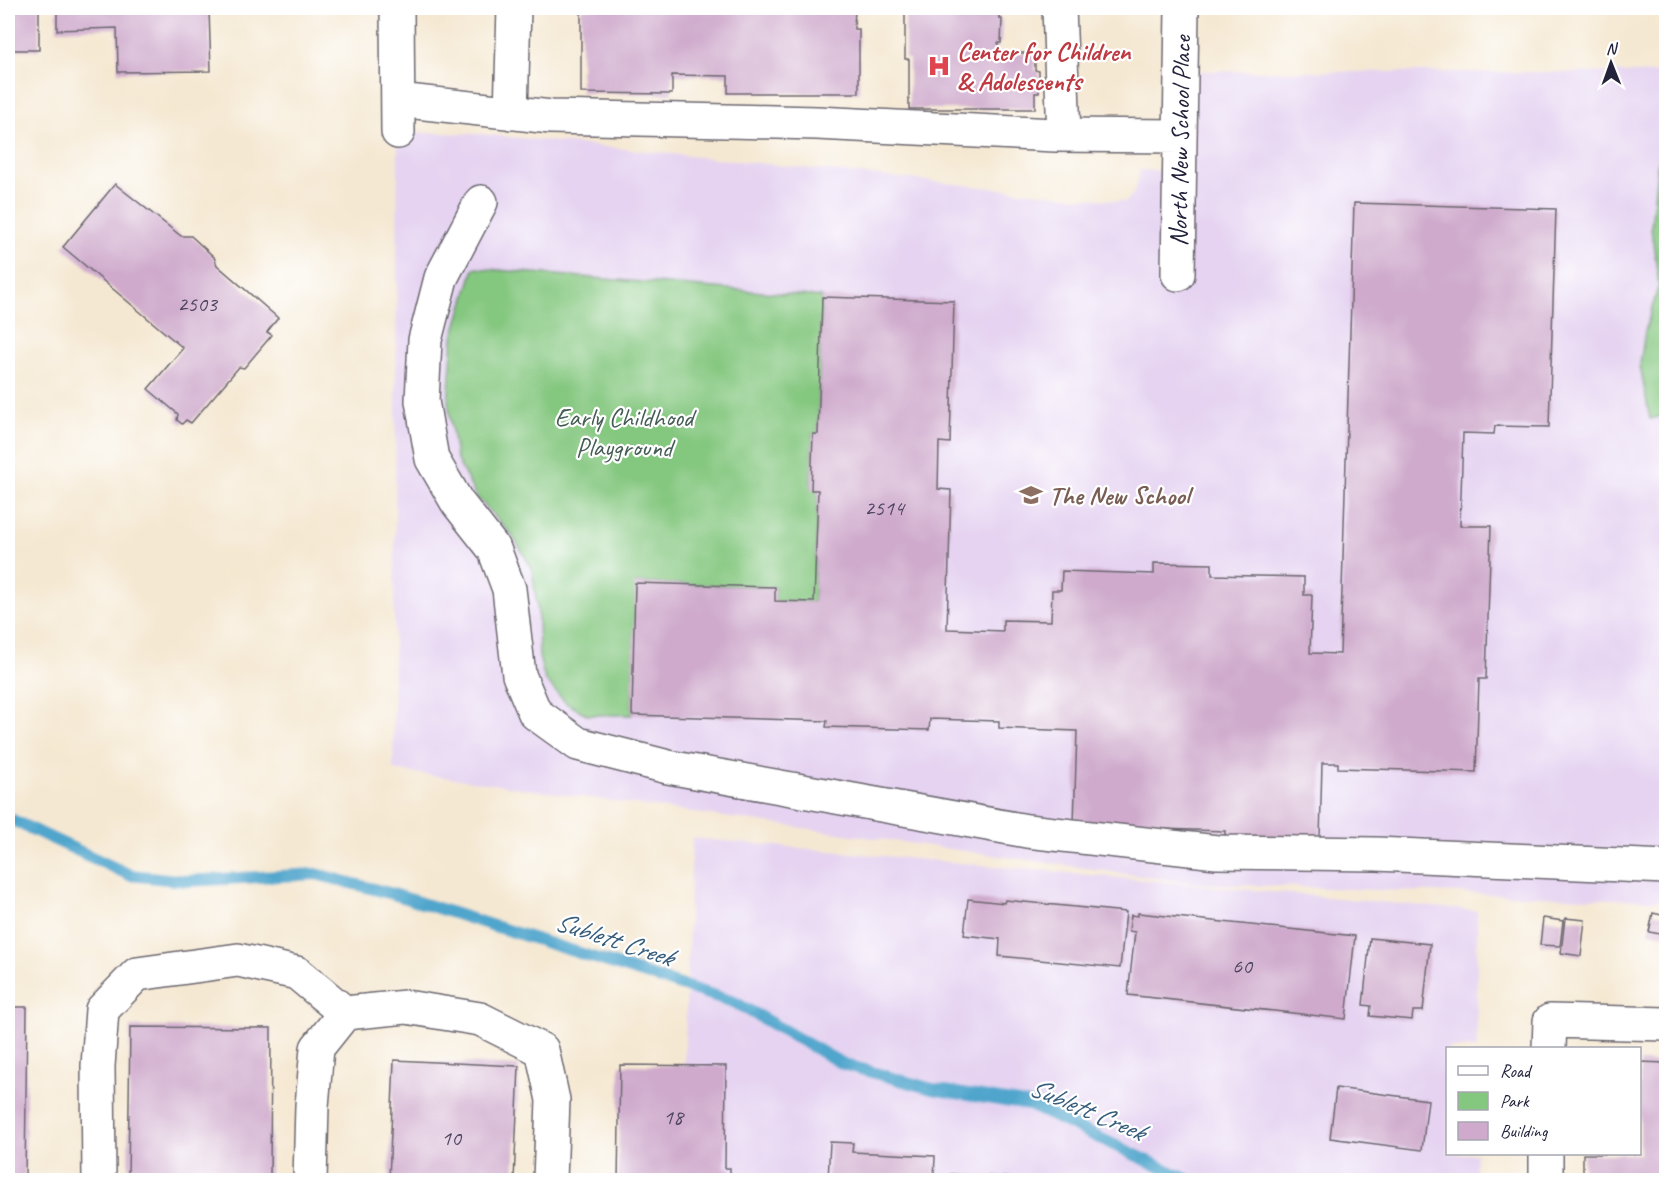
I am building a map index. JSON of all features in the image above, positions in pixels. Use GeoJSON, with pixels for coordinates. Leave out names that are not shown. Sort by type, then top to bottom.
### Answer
{"type":"FeatureCollection","features":[{"type":"Feature","properties":{"kind":"street"},"geometry":{"type":"LineString","coordinates":[[397,8],[398,116],[512,113],[551,117],[817,123],[1064,135],[1180,136]]}},
{"type":"Feature","properties":{"kind":"street"},"geometry":{"type":"LineString","coordinates":[[512,113],[514,8]]}},
{"type":"Feature","properties":{"kind":"street"},"geometry":{"type":"LineString","coordinates":[[1059,8],[1064,135]]}},
{"type":"Feature","properties":{"kind":"street","name":"North New School Place"},"geometry":{"type":"LineString","coordinates":[[1178,274],[1182,8]]}},
{"type":"Feature","properties":{"kind":"street"},"geometry":{"type":"LineString","coordinates":[[481,202],[441,278],[425,340],[422,401],[432,459],[457,502],[494,549],[509,589],[519,675],[535,713],[578,744],[668,767],[1028,831],[1217,852],[1376,854],[1666,867]]}},
{"type":"Feature","properties":{"kind":"street"},"geometry":{"type":"LineString","coordinates":[[99,1180],[98,1066],[102,1010],[137,974],[238,960],[297,973],[345,1014]]}},
{"type":"Feature","properties":{"kind":"street"},"geometry":{"type":"LineString","coordinates":[[310,1180],[312,1106],[317,1048],[345,1014],[406,1007],[480,1019],[542,1050],[553,1100],[550,1180]]}},
{"type":"Feature","properties":{"kind":"street"},"geometry":{"type":"LineString","coordinates":[[1549,1047],[1550,1021],[1666,1024]]}},
{"type":"Feature","properties":{"kind":"street"},"geometry":{"type":"LineString","coordinates":[[1546,1155],[1546,1180]]}},
{"type":"Feature","properties":{"kind":"shaded area","name":"The New School"},"geometry":{"type":"Polygon","coordinates":[[[1181,71],[1666,73],[1666,901],[1191,883],[393,770],[398,132],[482,134],[1126,202],[1135,191],[1140,170],[1179,172],[1181,71]]]}},
{"type":"Feature","properties":{"kind":"shaded area"},"geometry":{"type":"Polygon","coordinates":[[[692,838],[1477,911],[1477,1047],[1446,1047],[1446,1155],[1476,1155],[1476,1180],[680,1180],[692,838]]]}},
{"type":"Feature","properties":{"kind":"green space"},"geometry":{"type":"Polygon","coordinates":[[[1666,148],[1666,415],[1650,419],[1640,365],[1645,331],[1659,285],[1651,228],[1658,160],[1666,148]]]}},
{"type":"Feature","properties":{"kind":"green space","name":"Early Childhood Playground"},"geometry":{"type":"Polygon","coordinates":[[[474,268],[822,297],[818,434],[813,434],[811,489],[818,490],[814,602],[775,601],[775,587],[636,583],[632,715],[588,715],[566,703],[545,680],[539,657],[538,614],[532,568],[512,535],[476,496],[456,458],[448,402],[453,337],[474,268]]]}},
{"type":"Feature","properties":{"kind":"building"},"geometry":{"type":"Polygon","coordinates":[[[8,8],[39,8],[39,50],[8,50],[8,8]]]}},
{"type":"Feature","properties":{"kind":"building"},"geometry":{"type":"Polygon","coordinates":[[[57,8],[217,8],[217,10],[209,10],[211,71],[118,72],[117,28],[57,30],[57,8]]]}},
{"type":"Feature","properties":{"kind":"building"},"geometry":{"type":"Polygon","coordinates":[[[581,8],[855,8],[854,29],[859,29],[859,93],[728,93],[728,76],[672,75],[672,94],[581,93],[581,8]]]}},
{"type":"Feature","properties":{"kind":"building"},"geometry":{"type":"Polygon","coordinates":[[[905,8],[999,8],[999,19],[1002,19],[1001,43],[998,43],[998,53],[1035,53],[1035,70],[1039,71],[1039,93],[1035,93],[1035,109],[909,109],[909,59],[905,59],[905,8]]]}},
{"type":"Feature","properties":{"kind":"building"},"geometry":{"type":"Polygon","coordinates":[[[115,184],[181,236],[191,236],[214,257],[217,265],[278,318],[267,332],[272,335],[244,368],[239,367],[191,423],[186,420],[182,424],[177,420],[178,414],[148,389],[183,348],[63,247],[115,184]]]}},
{"type":"Feature","properties":{"kind":"building"},"geometry":{"type":"Polygon","coordinates":[[[1354,203],[1556,209],[1549,427],[1495,426],[1494,434],[1463,433],[1460,526],[1491,526],[1486,679],[1479,679],[1476,772],[1338,768],[1338,763],[1322,763],[1320,839],[1225,836],[1225,831],[1074,824],[1077,731],[999,728],[999,721],[930,719],[929,730],[826,727],[827,721],[632,715],[635,583],[775,587],[775,601],[814,602],[818,490],[811,490],[813,434],[818,434],[822,297],[954,301],[950,443],[939,442],[938,489],[951,490],[947,629],[1003,631],[1003,620],[1051,621],[1052,590],[1061,590],[1062,571],[1154,574],[1154,563],[1212,564],[1212,575],[1304,577],[1304,595],[1312,595],[1310,653],[1340,654],[1354,203]]]}},
{"type":"Feature","properties":{"kind":"building"},"geometry":{"type":"Polygon","coordinates":[[[968,899],[1004,903],[1005,900],[1126,912],[1120,968],[999,956],[1000,939],[964,935],[968,899]]]}},
{"type":"Feature","properties":{"kind":"building"},"geometry":{"type":"Polygon","coordinates":[[[1138,913],[1355,936],[1346,1019],[1128,995],[1135,932],[1129,931],[1131,915],[1138,916],[1138,913]]]}},
{"type":"Feature","properties":{"kind":"building"},"geometry":{"type":"Polygon","coordinates":[[[1653,913],[1666,916],[1666,935],[1649,932],[1653,913]]]}},
{"type":"Feature","properties":{"kind":"building"},"geometry":{"type":"Polygon","coordinates":[[[1543,918],[1563,921],[1560,946],[1540,945],[1543,918]]]}},
{"type":"Feature","properties":{"kind":"building"},"geometry":{"type":"Polygon","coordinates":[[[1565,918],[1585,920],[1581,956],[1561,953],[1565,918]]]}},
{"type":"Feature","properties":{"kind":"building"},"geometry":{"type":"Polygon","coordinates":[[[1370,938],[1430,944],[1423,1011],[1413,1011],[1412,1020],[1370,1016],[1371,1006],[1363,1005],[1370,938]]]}},
{"type":"Feature","properties":{"kind":"building"},"geometry":{"type":"Polygon","coordinates":[[[8,1007],[27,1007],[25,1180],[8,1180],[8,1007]]]}},
{"type":"Feature","properties":{"kind":"building"},"geometry":{"type":"Polygon","coordinates":[[[130,1027],[271,1028],[270,1180],[128,1180],[130,1027]]]}},
{"type":"Feature","properties":{"kind":"building"},"geometry":{"type":"Polygon","coordinates":[[[394,1060],[519,1066],[514,1180],[389,1180],[394,1060]]]}},
{"type":"Feature","properties":{"kind":"building"},"geometry":{"type":"Polygon","coordinates":[[[1641,1062],[1666,1063],[1666,1180],[1583,1180],[1583,1155],[1641,1155],[1641,1062]]]}},
{"type":"Feature","properties":{"kind":"building"},"geometry":{"type":"Polygon","coordinates":[[[620,1065],[726,1066],[725,1168],[730,1168],[730,1180],[618,1180],[620,1065]]]}},
{"type":"Feature","properties":{"kind":"building"},"geometry":{"type":"Polygon","coordinates":[[[1336,1088],[1428,1100],[1422,1150],[1330,1138],[1336,1088]]]}},
{"type":"Feature","properties":{"kind":"building"},"geometry":{"type":"Polygon","coordinates":[[[830,1142],[853,1143],[852,1152],[935,1156],[934,1180],[828,1180],[830,1142]]]}},
{"type":"Feature","properties":{"kind":"building"},"geometry":{"type":"Polygon","coordinates":[[[951,1174],[1033,1179],[1033,1180],[951,1180],[951,1174]]]}},
{"type":"Feature","properties":{"kind":"waterway","name":"Sublett Creek"},"geometry":{"type":"LineString","coordinates":[[8,818],[130,875],[186,881],[316,874],[393,894],[734,1002],[843,1064],[932,1089],[1030,1105],[1188,1180]]}},
{"type":"Feature","properties":{"kind":"place","name":"Center for Children & Adolescents"},"geometry":{"type":"Point","coordinates":[939,66]}},
{"type":"Feature","properties":{"kind":"place","name":"The New School"},"geometry":{"type":"Point","coordinates":[1031,495]}}]}
